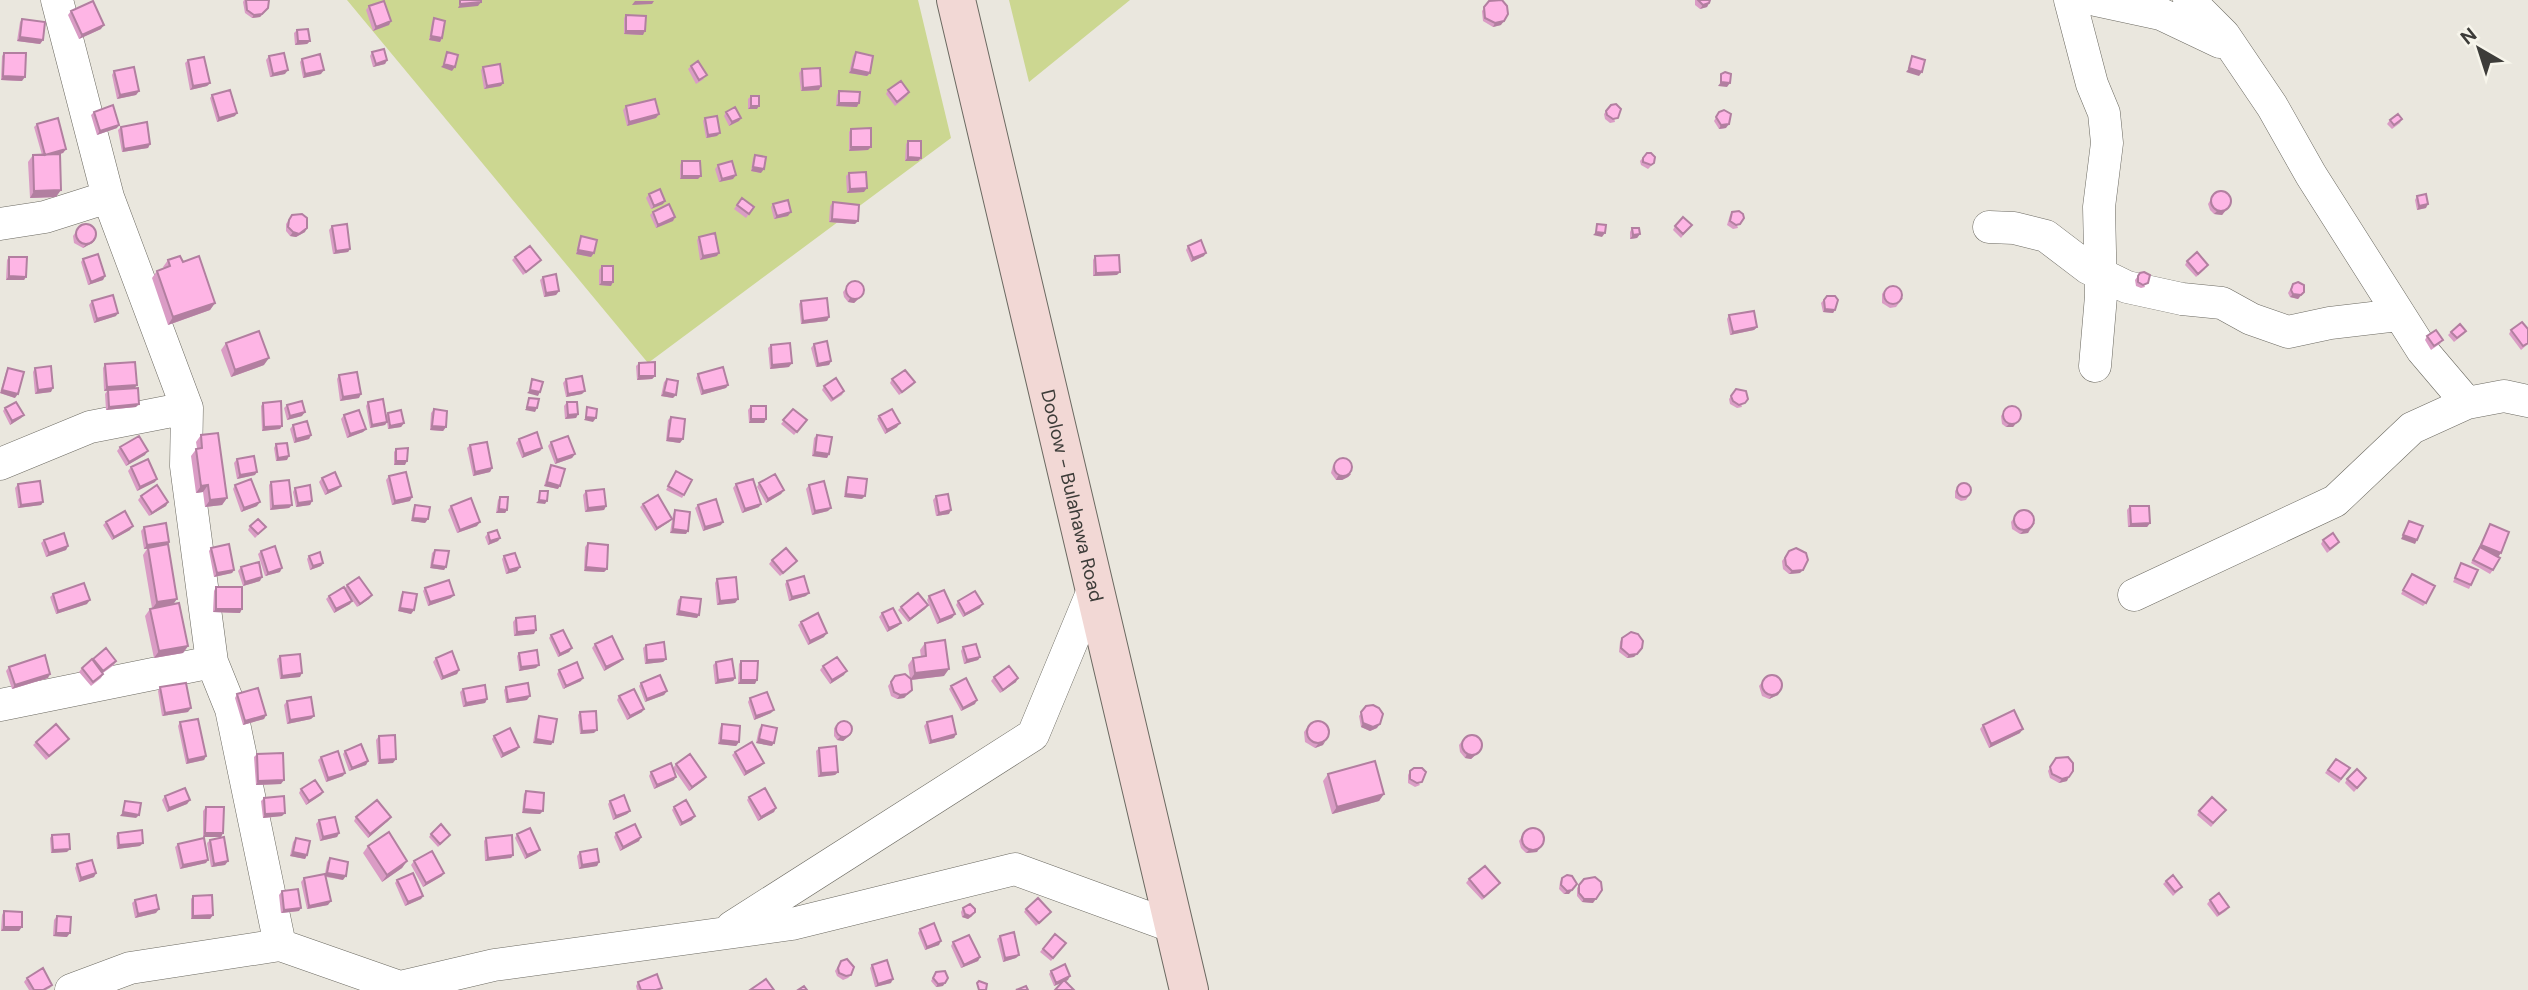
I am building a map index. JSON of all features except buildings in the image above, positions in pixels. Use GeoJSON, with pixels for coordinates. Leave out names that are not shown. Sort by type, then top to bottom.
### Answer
{"type":"FeatureCollection","features":[{"type":"Feature","properties":{"kind":"main road","name":"Doolow - Bulahawa Road"},"geometry":{"type":"LineString","coordinates":[[956,0],[1189,990]]}},
{"type":"Feature","properties":{"kind":"street"},"geometry":{"type":"LineString","coordinates":[[57,0],[108,197],[187,408],[186,466],[212,662],[231,709],[280,944]]}},
{"type":"Feature","properties":{"kind":"street"},"geometry":{"type":"LineString","coordinates":[[2070,0],[2092,83],[2104,113],[2107,144],[2099,207],[2101,296],[2095,366]]}},
{"type":"Feature","properties":{"kind":"street"},"geometry":{"type":"LineString","coordinates":[[2096,0],[2161,13],[2233,48]]}},
{"type":"Feature","properties":{"kind":"street"},"geometry":{"type":"LineString","coordinates":[[2189,0],[2224,35],[2233,48],[2272,106],[2311,175],[2421,350],[2467,403]]}},
{"type":"Feature","properties":{"kind":"street"},"geometry":{"type":"LineString","coordinates":[[0,224],[45,217],[108,197]]}},
{"type":"Feature","properties":{"kind":"street"},"geometry":{"type":"LineString","coordinates":[[1989,228],[2014,228],[2046,236],[2088,268],[2127,287],[2182,299],[2222,303],[2251,319],[2288,332],[2330,323],[2399,315]]}},
{"type":"Feature","properties":{"kind":"street"},"geometry":{"type":"LineString","coordinates":[[2134,596],[2335,501],[2412,428],[2467,403],[2504,396],[2528,401]]}},
{"type":"Feature","properties":{"kind":"street"},"geometry":{"type":"LineString","coordinates":[[0,464],[90,427],[187,408]]}},
{"type":"Feature","properties":{"kind":"street"},"geometry":{"type":"LineString","coordinates":[[719,935],[1033,734],[1094,588]]}},
{"type":"Feature","properties":{"kind":"street"},"geometry":{"type":"LineString","coordinates":[[0,705],[212,662]]}},
{"type":"Feature","properties":{"kind":"street"},"geometry":{"type":"LineString","coordinates":[[71,990],[130,968],[280,944],[394,989],[494,965],[792,924],[1016,869],[1174,927]]}},
{"type":"Feature","properties":{"kind":"green space"},"geometry":{"type":"Polygon","coordinates":[[[347,0],[918,0],[951,138],[648,363],[347,0]]]}},
{"type":"Feature","properties":{"kind":"green space"},"geometry":{"type":"Polygon","coordinates":[[[1009,0],[1130,0],[1029,82],[1009,0]]]}}]}
